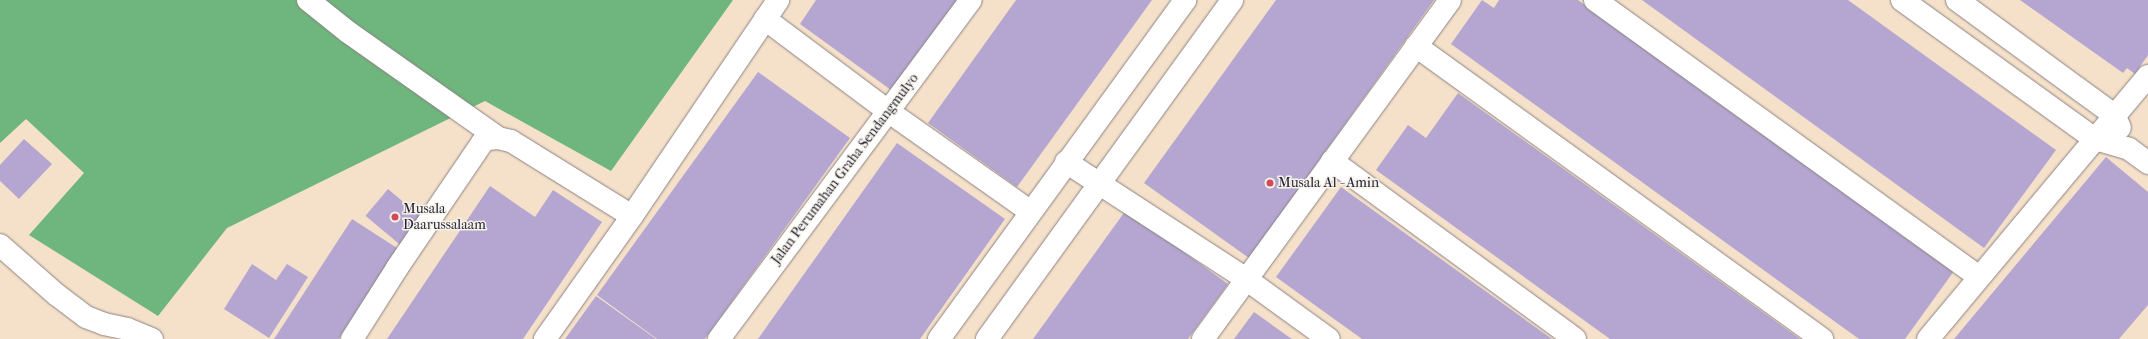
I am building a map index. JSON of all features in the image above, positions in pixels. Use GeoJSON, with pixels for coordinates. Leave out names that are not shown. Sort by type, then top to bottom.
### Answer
{"type":"FeatureCollection","features":[{"type":"Feature","properties":{"kind":"street"},"geometry":{"type":"LineString","coordinates":[[308,0],[348,32],[498,138]]}},
{"type":"Feature","properties":{"kind":"street"},"geometry":{"type":"LineString","coordinates":[[545,339],[632,216],[778,0]]}},
{"type":"Feature","properties":{"kind":"street","name":"Jalan Perumahan Graha Sendangmulyo"},"geometry":{"type":"LineString","coordinates":[[719,339],[971,0]]}},
{"type":"Feature","properties":{"kind":"street"},"geometry":{"type":"LineString","coordinates":[[939,339],[1030,211],[1185,0]]}},
{"type":"Feature","properties":{"kind":"street"},"geometry":{"type":"LineString","coordinates":[[987,339],[1232,0]]}},
{"type":"Feature","properties":{"kind":"street"},"geometry":{"type":"LineString","coordinates":[[1203,339],[1450,0]]}},
{"type":"Feature","properties":{"kind":"street"},"geometry":{"type":"LineString","coordinates":[[1595,0],[1979,277]]}},
{"type":"Feature","properties":{"kind":"street"},"geometry":{"type":"LineString","coordinates":[[1902,0],[2094,139],[2129,149],[2148,162]]}},
{"type":"Feature","properties":{"kind":"street"},"geometry":{"type":"LineString","coordinates":[[1957,0],[2114,115],[2129,149]]}},
{"type":"Feature","properties":{"kind":"street"},"geometry":{"type":"LineString","coordinates":[[765,18],[888,111],[1030,211]]}},
{"type":"Feature","properties":{"kind":"street"},"geometry":{"type":"LineString","coordinates":[[1416,46],[1822,339]]}},
{"type":"Feature","properties":{"kind":"street"},"geometry":{"type":"LineString","coordinates":[[1928,339],[2148,76]]}},
{"type":"Feature","properties":{"kind":"street"},"geometry":{"type":"LineString","coordinates":[[352,339],[482,143],[491,138],[511,141],[632,216]]}},
{"type":"Feature","properties":{"kind":"street"},"geometry":{"type":"LineString","coordinates":[[1332,161],[1575,339]]}},
{"type":"Feature","properties":{"kind":"street"},"geometry":{"type":"LineString","coordinates":[[1066,162],[1246,279],[1329,339]]}},
{"type":"Feature","properties":{"kind":"street"},"geometry":{"type":"LineString","coordinates":[[0,245],[57,295],[86,317],[123,334],[152,339]]}},
{"type":"Feature","properties":{"kind":"green space"},"geometry":{"type":"Polygon","coordinates":[[[0,0],[733,0],[611,171],[485,101],[227,228],[158,316],[29,235],[84,173],[26,119],[0,143],[0,0]]]}},
{"type":"Feature","properties":{"kind":"building"},"geometry":{"type":"Polygon","coordinates":[[[816,0],[957,0],[891,90],[800,24],[816,0]]]}},
{"type":"Feature","properties":{"kind":"building"},"geometry":{"type":"Polygon","coordinates":[[[1016,0],[1152,0],[1017,187],[928,123],[1016,0]]]}},
{"type":"Feature","properties":{"kind":"building"},"geometry":{"type":"Polygon","coordinates":[[[1276,0],[1434,0],[1249,258],[1144,183],[1276,0]]]}},
{"type":"Feature","properties":{"kind":"building"},"geometry":{"type":"Polygon","coordinates":[[[1482,0],[1494,8],[1499,0],[1578,0],[1954,271],[1905,339],[1859,339],[1451,44],[1482,0]]]}},
{"type":"Feature","properties":{"kind":"building"},"geometry":{"type":"Polygon","coordinates":[[[1642,0],[1848,0],[2056,150],[1984,248],[1642,0]]]}},
{"type":"Feature","properties":{"kind":"building"},"geometry":{"type":"Polygon","coordinates":[[[2020,0],[2148,0],[2148,55],[2135,74],[2127,68],[2123,73],[2020,0]]]}},
{"type":"Feature","properties":{"kind":"building"},"geometry":{"type":"Polygon","coordinates":[[[758,72],[850,138],[705,339],[657,339],[597,295],[758,72]]]}},
{"type":"Feature","properties":{"kind":"building"},"geometry":{"type":"Polygon","coordinates":[[[1458,93],[1800,339],[1610,339],[1376,170],[1408,125],[1426,138],[1458,93]]]}},
{"type":"Feature","properties":{"kind":"building"},"geometry":{"type":"Polygon","coordinates":[[[24,139],[52,164],[19,199],[0,181],[0,165],[24,139]]]}},
{"type":"Feature","properties":{"kind":"building"},"geometry":{"type":"Polygon","coordinates":[[[897,143],[1005,219],[920,339],[758,339],[897,143]]]}},
{"type":"Feature","properties":{"kind":"building"},"geometry":{"type":"Polygon","coordinates":[[[2106,157],[2148,192],[2148,305],[2119,339],[1954,339],[2106,157]]]}},
{"type":"Feature","properties":{"kind":"building"},"geometry":{"type":"Polygon","coordinates":[[[490,186],[535,217],[553,190],[602,222],[523,339],[387,339],[490,186]]]}},
{"type":"Feature","properties":{"kind":"building"},"geometry":{"type":"Polygon","coordinates":[[[1341,187],[1552,339],[1362,339],[1330,316],[1276,277],[1341,187]]]}},
{"type":"Feature","properties":{"kind":"building","name":"Musala Daarussalaam"},"geometry":{"type":"Polygon","coordinates":[[[388,189],[424,219],[402,246],[366,216],[388,189]]]}},
{"type":"Feature","properties":{"kind":"building"},"geometry":{"type":"Polygon","coordinates":[[[1126,210],[1228,284],[1188,339],[1033,339],[1126,210]]]}},
{"type":"Feature","properties":{"kind":"building"},"geometry":{"type":"Polygon","coordinates":[[[352,219],[397,248],[339,339],[274,339],[352,219]]]}},
{"type":"Feature","properties":{"kind":"building"},"geometry":{"type":"Polygon","coordinates":[[[252,264],[276,280],[287,264],[308,277],[269,338],[224,309],[252,264]]]}},
{"type":"Feature","properties":{"kind":"building"},"geometry":{"type":"Polygon","coordinates":[[[596,296],[642,329],[656,339],[565,339],[596,296]]]}},
{"type":"Feature","properties":{"kind":"building"},"geometry":{"type":"Polygon","coordinates":[[[1254,312],[1289,337],[1292,339],[1234,339],[1254,312]]]}},
{"type":"Feature","properties":{"kind":"place","name":"Musala Al - Amin"},"geometry":{"type":"Point","coordinates":[1270,183]}},
{"type":"Feature","properties":{"kind":"place","name":"Musala Daarussalaam"},"geometry":{"type":"Point","coordinates":[395,217]}}]}
